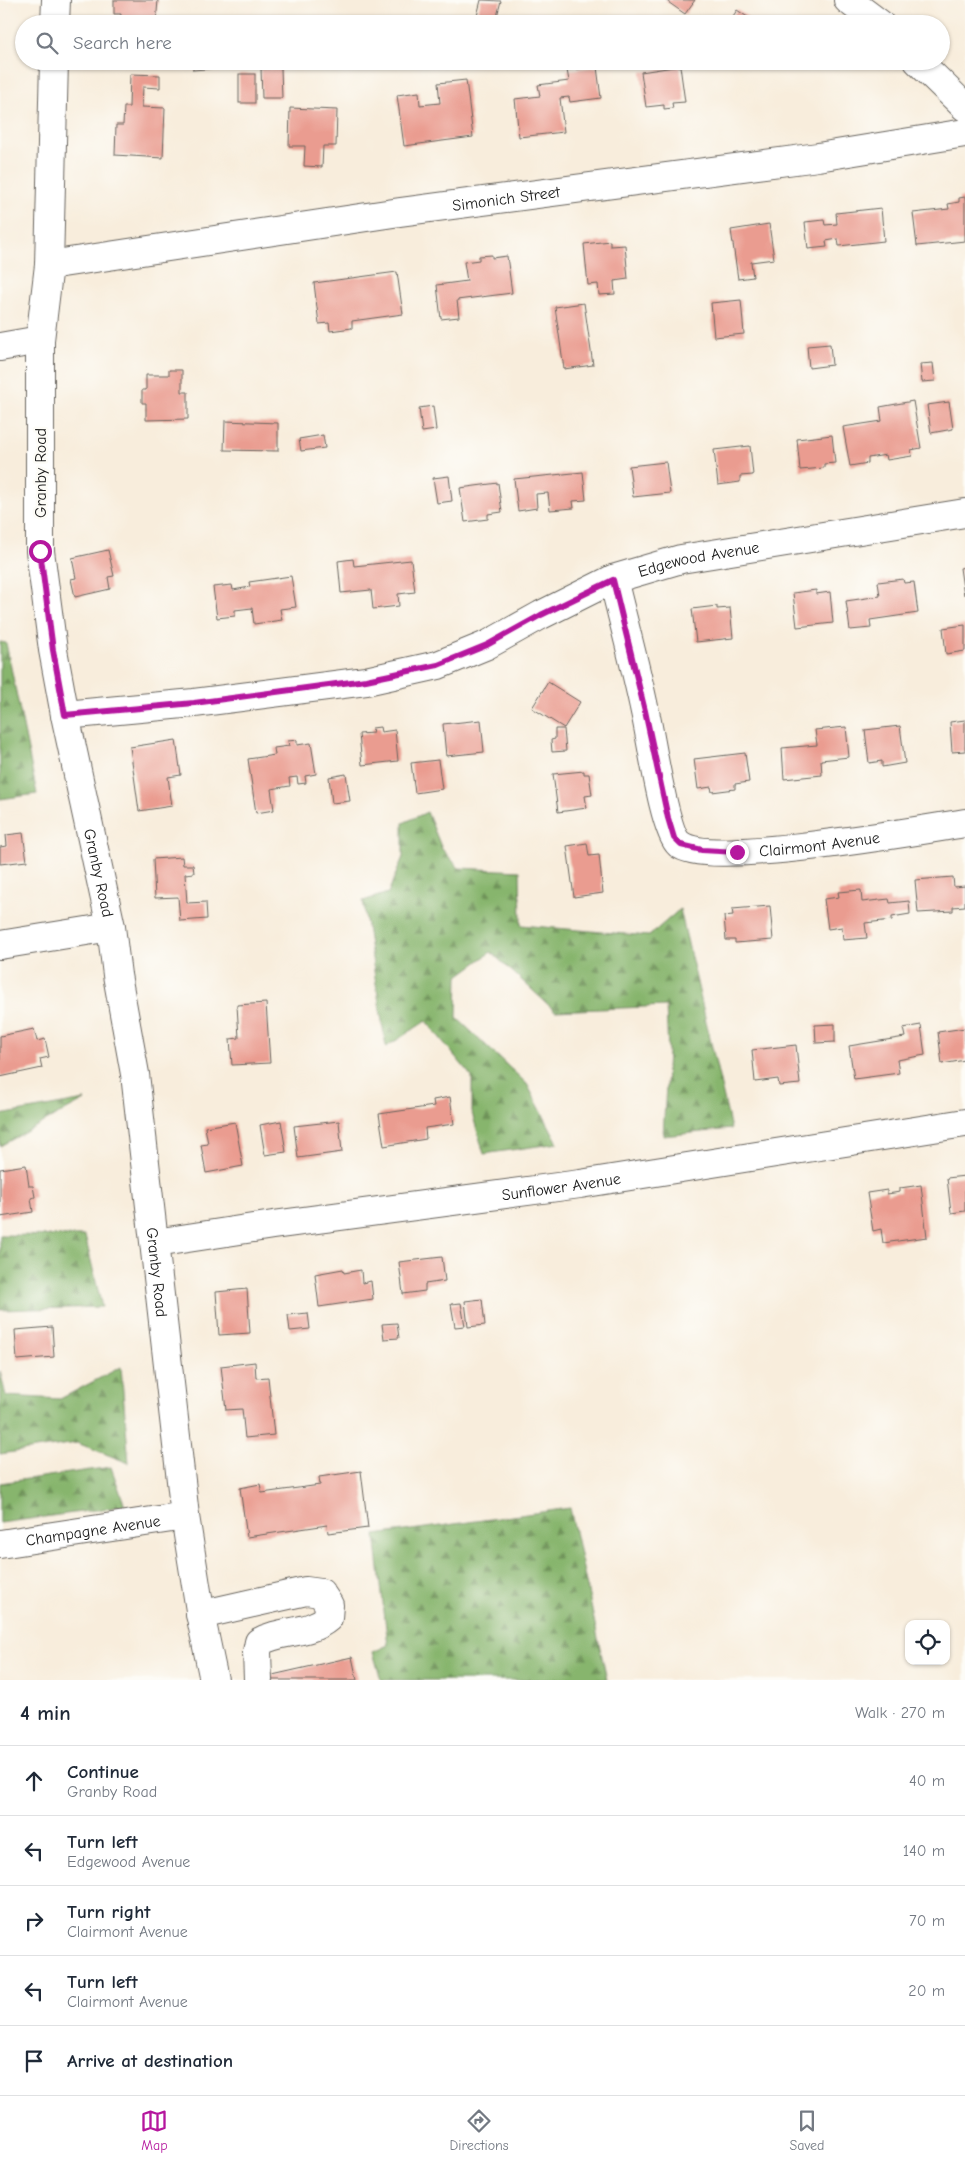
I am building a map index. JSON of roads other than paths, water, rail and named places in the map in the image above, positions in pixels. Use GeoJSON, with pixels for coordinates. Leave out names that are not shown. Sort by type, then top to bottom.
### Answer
{"type":"FeatureCollection","features":[{"type":"Feature","properties":{"kind":"street"},"geometry":{"type":"LineString","coordinates":[[56,0],[56,15]]}},
{"type":"Feature","properties":{"kind":"street"},"geometry":{"type":"LineString","coordinates":[[848,0],[868,15]]}},
{"type":"Feature","properties":{"kind":"street","name":"Granby Road"},"geometry":{"type":"LineString","coordinates":[[54,70],[49,265],[40,340],[40,551],[53,650],[65,715],[111,927],[117,975],[135,1074],[185,1516],[200,1615],[214,1680]]}},
{"type":"Feature","properties":{"kind":"street"},"geometry":{"type":"LineString","coordinates":[[927,70],[965,106]]}},
{"type":"Feature","properties":{"kind":"street","name":"Simonich Street"},"geometry":{"type":"LineString","coordinates":[[49,265],[390,214],[818,157],[965,133]]}},
{"type":"Feature","properties":{"kind":"street"},"geometry":{"type":"LineString","coordinates":[[0,347],[40,340]]}},
{"type":"Feature","properties":{"kind":"street","name":"Edgewood Avenue"},"geometry":{"type":"LineString","coordinates":[[65,715],[194,703],[366,680],[438,665],[487,645],[541,615],[613,580],[681,559],[965,514]]}},
{"type":"Feature","properties":{"kind":"street","name":"Clairmont Avenue"},"geometry":{"type":"LineString","coordinates":[[613,580],[645,711],[668,818],[674,838],[681,845],[702,850],[737,852],[858,840],[965,823]]}},
{"type":"Feature","properties":{"kind":"street"},"geometry":{"type":"LineString","coordinates":[[0,945],[111,927]]}},
{"type":"Feature","properties":{"kind":"street","name":"Sunflower Avenue"},"geometry":{"type":"LineString","coordinates":[[155,1243],[283,1223],[580,1184],[965,1123]]}},
{"type":"Feature","properties":{"kind":"street","name":"Champagne Avenue"},"geometry":{"type":"LineString","coordinates":[[0,1544],[185,1516]]}},
{"type":"Feature","properties":{"kind":"street"},"geometry":{"type":"LineString","coordinates":[[200,1615],[306,1591],[322,1593],[329,1605],[328,1618],[318,1626],[268,1637],[259,1642],[257,1652],[258,1680]]}}]}
